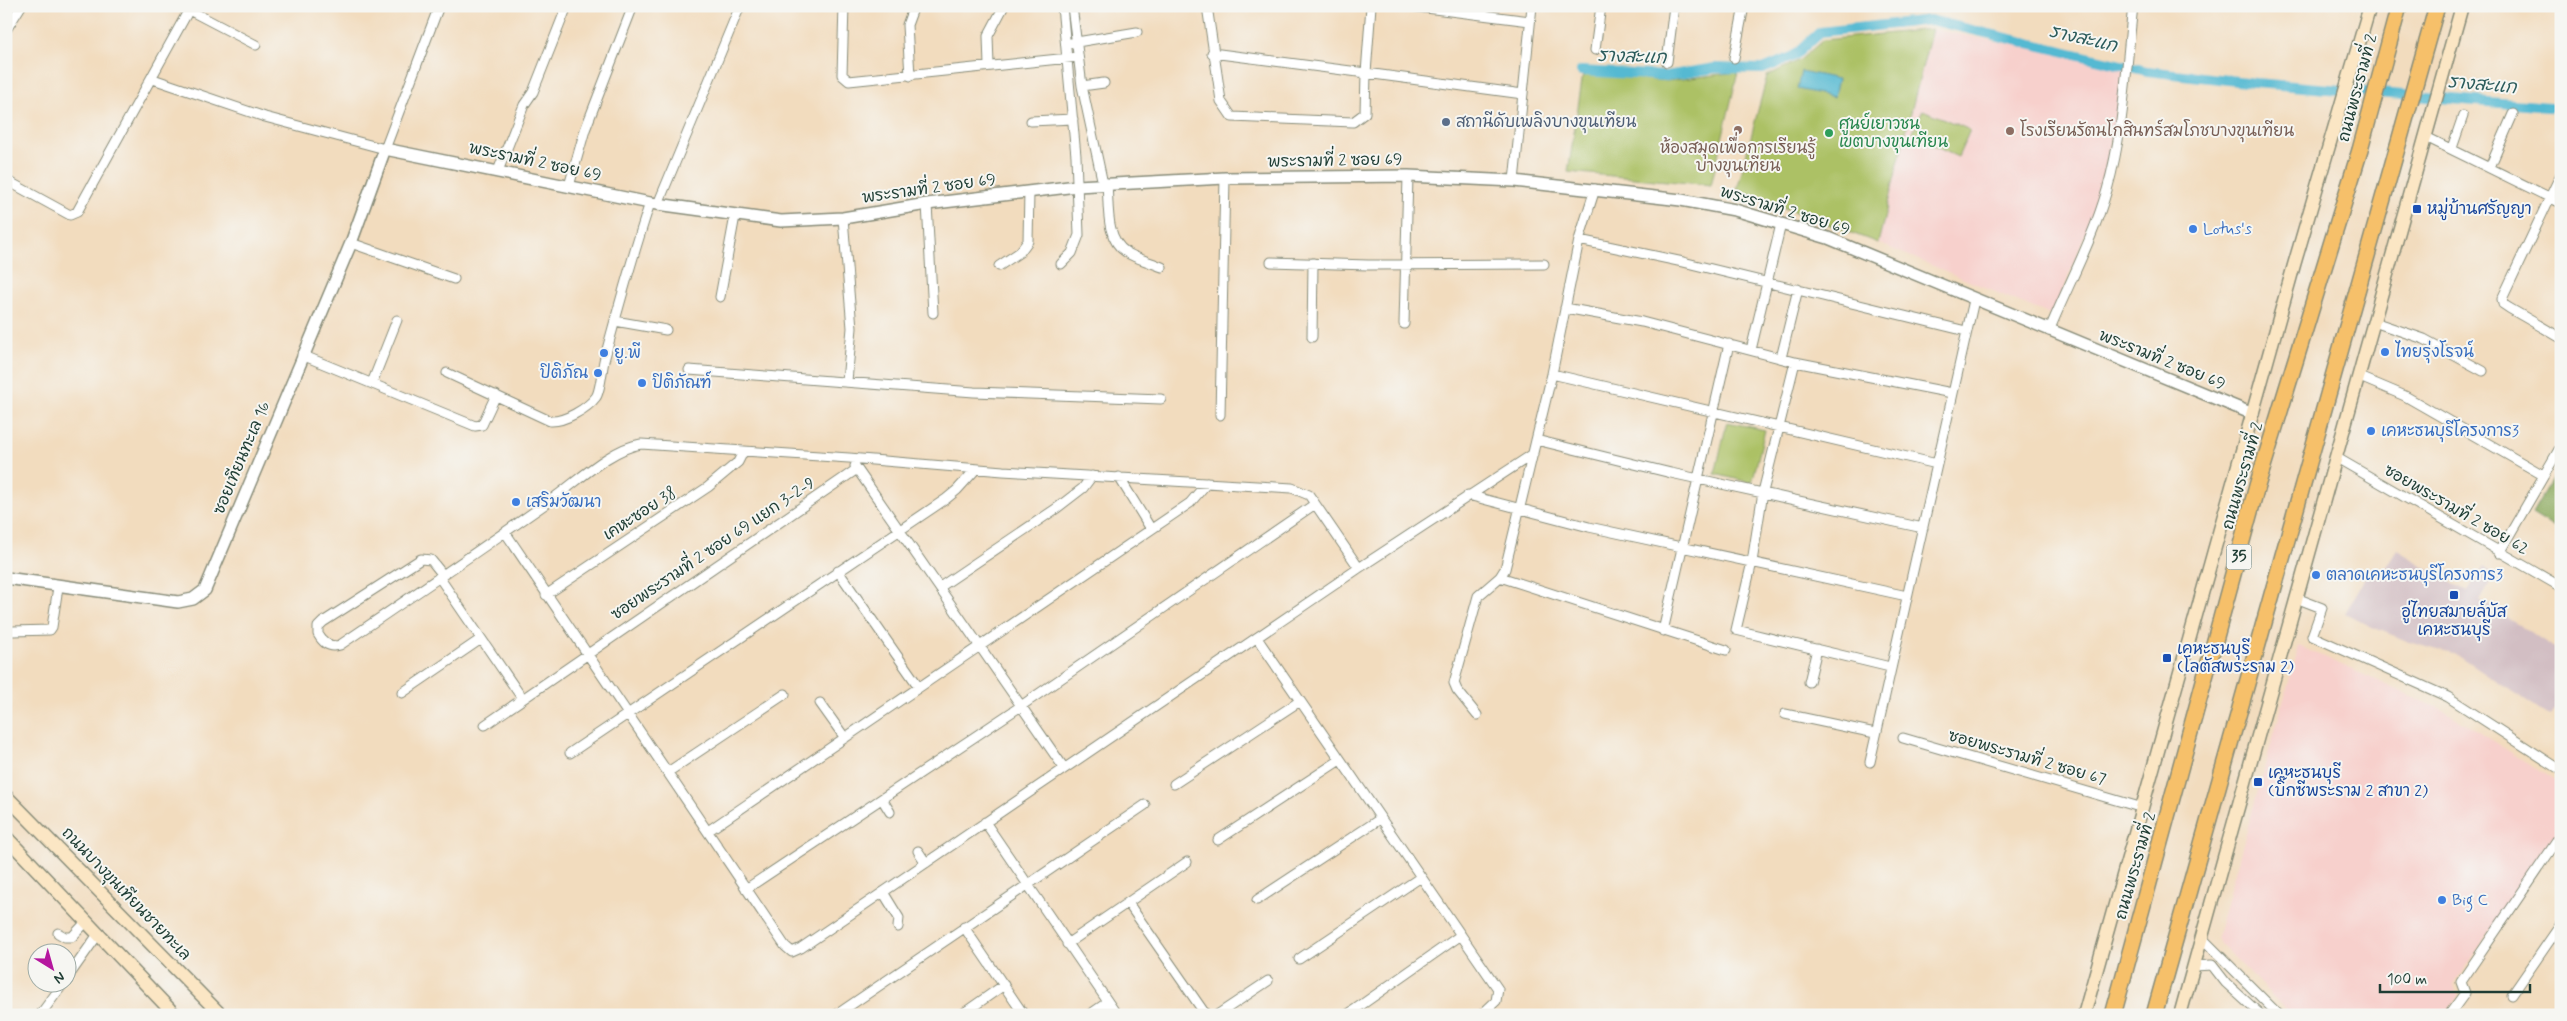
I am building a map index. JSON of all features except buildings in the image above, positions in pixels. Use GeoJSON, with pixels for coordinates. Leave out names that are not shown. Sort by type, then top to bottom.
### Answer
{"type":"FeatureCollection","features":[{"type":"Feature","properties":{"kind":"highway"},"geometry":{"type":"LineString","coordinates":[[2380,72],[2389,6]]}},
{"type":"Feature","properties":{"kind":"highway","name":"ถนนพระรามที่ 2"},"geometry":{"type":"LineString","coordinates":[[2113,1015],[2204,687],[2257,486],[2360,150],[2399,6]]}},
{"type":"Feature","properties":{"kind":"highway"},"geometry":{"type":"LineString","coordinates":[[2154,1015],[2437,6]]}},
{"type":"Feature","properties":{"kind":"main road","name":"ถนนพระรามที่ 2"},"geometry":{"type":"LineString","coordinates":[[2084,1015],[2252,414],[2370,6]]}},
{"type":"Feature","properties":{"kind":"main road"},"geometry":{"type":"LineString","coordinates":[[2180,1015],[2296,598],[2360,377],[2462,6]]}},
{"type":"Feature","properties":{"kind":"main road","name":"ถนนบางขุนเทียนชายทะเล"},"geometry":{"type":"LineString","coordinates":[[6,796],[222,1015]]}},
{"type":"Feature","properties":{"kind":"main road"},"geometry":{"type":"LineString","coordinates":[[6,837],[176,1015]]}},
{"type":"Feature","properties":{"kind":"street"},"geometry":{"type":"LineString","coordinates":[[6,30],[21,6]]}},
{"type":"Feature","properties":{"kind":"street"},"geometry":{"type":"LineString","coordinates":[[153,79],[265,117],[385,149],[439,6]]}},
{"type":"Feature","properties":{"kind":"street"},"geometry":{"type":"LineString","coordinates":[[498,172],[524,105],[533,92],[567,6]]}},
{"type":"Feature","properties":{"kind":"street"},"geometry":{"type":"LineString","coordinates":[[569,186],[585,130],[632,6]]}},
{"type":"Feature","properties":{"kind":"street"},"geometry":{"type":"LineString","coordinates":[[447,372],[550,421],[557,422],[588,405],[598,395],[602,369],[626,276],[654,203],[740,6]]}},
{"type":"Feature","properties":{"kind":"street"},"geometry":{"type":"LineString","coordinates":[[844,6],[842,75],[845,80],[910,76],[1078,57]]}},
{"type":"Feature","properties":{"kind":"street"},"geometry":{"type":"LineString","coordinates":[[910,76],[907,25],[914,6]]}},
{"type":"Feature","properties":{"kind":"street"},"geometry":{"type":"LineString","coordinates":[[989,66],[988,36],[1004,6]]}},
{"type":"Feature","properties":{"kind":"street"},"geometry":{"type":"LineString","coordinates":[[1061,264],[1072,253],[1079,236],[1073,119],[1062,6]]}},
{"type":"Feature","properties":{"kind":"street"},"geometry":{"type":"LineString","coordinates":[[1072,6],[1082,86],[1105,184],[1111,230],[1116,242],[1127,253],[1162,267]]}},
{"type":"Feature","properties":{"kind":"street"},"geometry":{"type":"LineString","coordinates":[[1207,6],[1212,53],[1221,101],[1232,117],[1242,119],[1353,122],[1364,113],[1370,6]]}},
{"type":"Feature","properties":{"kind":"street"},"geometry":{"type":"LineString","coordinates":[[1410,6],[1530,21]]}},
{"type":"Feature","properties":{"kind":"street"},"geometry":{"type":"LineString","coordinates":[[1514,181],[1532,6]]}},
{"type":"Feature","properties":{"kind":"street"},"geometry":{"type":"LineString","coordinates":[[1595,50],[1601,6]]}},
{"type":"Feature","properties":{"kind":"street"},"geometry":{"type":"LineString","coordinates":[[1667,62],[1674,6]]}},
{"type":"Feature","properties":{"kind":"street"},"geometry":{"type":"LineString","coordinates":[[1734,58],[1744,6]]}},
{"type":"Feature","properties":{"kind":"street"},"geometry":{"type":"LineString","coordinates":[[2049,331],[2107,190],[2125,80],[2133,6]]}},
{"type":"Feature","properties":{"kind":"street"},"geometry":{"type":"LineString","coordinates":[[6,180],[74,216],[111,155],[190,8],[256,45]]}},
{"type":"Feature","properties":{"kind":"street"},"geometry":{"type":"LineString","coordinates":[[1066,43],[1076,43],[1137,32]]}},
{"type":"Feature","properties":{"kind":"street"},"geometry":{"type":"LineString","coordinates":[[1212,53],[1523,94]]}},
{"type":"Feature","properties":{"kind":"street"},"geometry":{"type":"LineString","coordinates":[[1082,86],[1104,83]]}},
{"type":"Feature","properties":{"kind":"street"},"geometry":{"type":"LineString","coordinates":[[2490,166],[2513,114]]}},
{"type":"Feature","properties":{"kind":"street"},"geometry":{"type":"LineString","coordinates":[[2452,148],[2463,116]]}},
{"type":"Feature","properties":{"kind":"street"},"geometry":{"type":"LineString","coordinates":[[1031,121],[1073,119]]}},
{"type":"Feature","properties":{"kind":"street"},"geometry":{"type":"LineString","coordinates":[[2426,137],[2490,166],[2561,202]]}},
{"type":"Feature","properties":{"kind":"street","name":"พระรามที่ 2 ซอย 69"},"geometry":{"type":"LineString","coordinates":[[385,149],[654,203],[735,216],[781,220],[843,218],[926,204],[1077,186],[1225,178],[1408,176],[1514,181],[1595,189],[1717,206],[1828,238],[2252,414]]}},
{"type":"Feature","properties":{"kind":"street","name":"ซอยเทียนทะเล 16"},"geometry":{"type":"LineString","coordinates":[[6,578],[58,587],[178,602],[193,599],[200,595],[204,590],[271,436],[302,355],[351,243],[385,149]]}},
{"type":"Feature","properties":{"kind":"street"},"geometry":{"type":"LineString","coordinates":[[2561,174],[2502,301],[2509,308],[2561,338]]}},
{"type":"Feature","properties":{"kind":"street"},"geometry":{"type":"LineString","coordinates":[[1404,324],[1408,176]]}},
{"type":"Feature","properties":{"kind":"street"},"geometry":{"type":"LineString","coordinates":[[1220,415],[1225,178]]}},
{"type":"Feature","properties":{"kind":"street"},"geometry":{"type":"LineString","coordinates":[[1477,715],[1457,690],[1454,683],[1478,596],[1500,577],[1505,569],[1552,374],[1579,240],[1595,189]]}},
{"type":"Feature","properties":{"kind":"street"},"geometry":{"type":"LineString","coordinates":[[999,266],[1020,252],[1028,241],[1029,192]]}},
{"type":"Feature","properties":{"kind":"street"},"geometry":{"type":"LineString","coordinates":[[926,204],[933,313]]}},
{"type":"Feature","properties":{"kind":"street"},"geometry":{"type":"LineString","coordinates":[[720,297],[735,216]]}},
{"type":"Feature","properties":{"kind":"street"},"geometry":{"type":"LineString","coordinates":[[843,218],[852,328],[847,381]]}},
{"type":"Feature","properties":{"kind":"street"},"geometry":{"type":"LineString","coordinates":[[1751,350],[1780,224]]}},
{"type":"Feature","properties":{"kind":"street"},"geometry":{"type":"LineString","coordinates":[[1579,240],[1767,281],[1966,331]]}},
{"type":"Feature","properties":{"kind":"street"},"geometry":{"type":"LineString","coordinates":[[351,243],[454,279]]}},
{"type":"Feature","properties":{"kind":"street"},"geometry":{"type":"LineString","coordinates":[[1271,262],[1405,265],[1544,264]]}},
{"type":"Feature","properties":{"kind":"street"},"geometry":{"type":"LineString","coordinates":[[1312,337],[1313,264]]}},
{"type":"Feature","properties":{"kind":"street"},"geometry":{"type":"LineString","coordinates":[[1781,358],[1798,289]]}},
{"type":"Feature","properties":{"kind":"street"},"geometry":{"type":"LineString","coordinates":[[1870,762],[1974,300]]}},
{"type":"Feature","properties":{"kind":"street"},"geometry":{"type":"LineString","coordinates":[[1565,308],[1642,322],[1795,362],[1952,393]]}},
{"type":"Feature","properties":{"kind":"street"},"geometry":{"type":"LineString","coordinates":[[372,383],[397,320]]}},
{"type":"Feature","properties":{"kind":"street"},"geometry":{"type":"LineString","coordinates":[[615,321],[666,330]]}},
{"type":"Feature","properties":{"kind":"street"},"geometry":{"type":"LineString","coordinates":[[2374,322],[2424,340],[2482,371]]}},
{"type":"Feature","properties":{"kind":"street"},"geometry":{"type":"LineString","coordinates":[[1663,630],[1729,344]]}},
{"type":"Feature","properties":{"kind":"street"},"geometry":{"type":"LineString","coordinates":[[302,355],[475,426],[482,425],[496,395]]}},
{"type":"Feature","properties":{"kind":"street"},"geometry":{"type":"LineString","coordinates":[[1795,362],[1763,492],[1752,562],[1736,630],[1890,667]]}},
{"type":"Feature","properties":{"kind":"street"},"geometry":{"type":"LineString","coordinates":[[689,370],[974,392],[1161,399]]}},
{"type":"Feature","properties":{"kind":"street"},"geometry":{"type":"LineString","coordinates":[[1552,374],[1937,464]]}},
{"type":"Feature","properties":{"kind":"street"},"geometry":{"type":"LineString","coordinates":[[2360,377],[2406,396],[2543,475]]}},
{"type":"Feature","properties":{"kind":"street"},"geometry":{"type":"LineString","coordinates":[[1536,440],[1699,479],[1923,528]]}},
{"type":"Feature","properties":{"kind":"street"},"geometry":{"type":"LineString","coordinates":[[522,698],[481,639],[441,576],[432,560],[421,559],[323,622],[318,628],[318,634],[328,645],[334,647],[340,645],[441,576],[621,450],[630,446],[656,444],[976,469],[1292,488],[1304,491],[1315,504],[1359,568]]}},
{"type":"Feature","properties":{"kind":"street"},"geometry":{"type":"LineString","coordinates":[[2499,552],[2561,446]]}},
{"type":"Feature","properties":{"kind":"street","name":"เคหะซอย 38"},"geometry":{"type":"LineString","coordinates":[[546,595],[708,487],[738,462],[742,452]]}},
{"type":"Feature","properties":{"kind":"street"},"geometry":{"type":"LineString","coordinates":[[504,532],[785,946],[792,952],[1359,568],[1533,454]]}},
{"type":"Feature","properties":{"kind":"street"},"geometry":{"type":"LineString","coordinates":[[849,458],[1064,768]]}},
{"type":"Feature","properties":{"kind":"street","name":"ซอยพระรามที่ 2 ซอย 62"},"geometry":{"type":"LineString","coordinates":[[2337,458],[2561,586]]}},
{"type":"Feature","properties":{"kind":"street","name":"ซอยพระรามที่ 2 ซอย 69 แยก 3-2-9"},"geometry":{"type":"LineString","coordinates":[[485,725],[586,653],[857,469]]}},
{"type":"Feature","properties":{"kind":"street"},"geometry":{"type":"LineString","coordinates":[[570,753],[958,490],[976,469]]}},
{"type":"Feature","properties":{"kind":"street"},"geometry":{"type":"LineString","coordinates":[[940,587],[1064,503],[1083,488],[1092,476]]}},
{"type":"Feature","properties":{"kind":"street"},"geometry":{"type":"LineString","coordinates":[[1119,478],[1151,529]]}},
{"type":"Feature","properties":{"kind":"street"},"geometry":{"type":"LineString","coordinates":[[708,831],[1190,503],[1207,483]]}},
{"type":"Feature","properties":{"kind":"street"},"geometry":{"type":"LineString","coordinates":[[1468,495],[1520,510],[1681,548],[1907,596]]}},
{"type":"Feature","properties":{"kind":"street"},"geometry":{"type":"LineString","coordinates":[[746,889],[1021,706],[1315,504]]}},
{"type":"Feature","properties":{"kind":"street"},"geometry":{"type":"LineString","coordinates":[[838,570],[919,687]]}},
{"type":"Feature","properties":{"kind":"street"},"geometry":{"type":"LineString","coordinates":[[1500,577],[1726,650]]}},
{"type":"Feature","properties":{"kind":"street"},"geometry":{"type":"LineString","coordinates":[[14,631],[50,630],[52,628],[58,587]]}},
{"type":"Feature","properties":{"kind":"street"},"geometry":{"type":"LineString","coordinates":[[2296,598],[2322,608],[2312,636],[2448,697],[2561,770]]}},
{"type":"Feature","properties":{"kind":"street"},"geometry":{"type":"LineString","coordinates":[[1258,638],[1498,989],[1496,1001],[1481,1015]]}},
{"type":"Feature","properties":{"kind":"street"},"geometry":{"type":"LineString","coordinates":[[402,693],[481,639]]}},
{"type":"Feature","properties":{"kind":"street"},"geometry":{"type":"LineString","coordinates":[[1809,682],[1817,649]]}},
{"type":"Feature","properties":{"kind":"street"},"geometry":{"type":"LineString","coordinates":[[668,772],[785,694]]}},
{"type":"Feature","properties":{"kind":"street"},"geometry":{"type":"LineString","coordinates":[[1174,784],[1300,701]]}},
{"type":"Feature","properties":{"kind":"street"},"geometry":{"type":"LineString","coordinates":[[820,702],[844,738]]}},
{"type":"Feature","properties":{"kind":"street"},"geometry":{"type":"LineString","coordinates":[[1785,714],[1875,733]]}},
{"type":"Feature","properties":{"kind":"street","name":"ซอยพระรามที่ 2 ซอย 67"},"geometry":{"type":"LineString","coordinates":[[1903,738],[2143,808]]}},
{"type":"Feature","properties":{"kind":"street"},"geometry":{"type":"LineString","coordinates":[[1218,840],[1340,760]]}},
{"type":"Feature","properties":{"kind":"street"},"geometry":{"type":"LineString","coordinates":[[882,799],[890,812]]}},
{"type":"Feature","properties":{"kind":"street"},"geometry":{"type":"LineString","coordinates":[[836,1015],[1027,883],[1145,805]]}},
{"type":"Feature","properties":{"kind":"street"},"geometry":{"type":"LineString","coordinates":[[1257,900],[1380,819]]}},
{"type":"Feature","properties":{"kind":"street"},"geometry":{"type":"LineString","coordinates":[[986,822],[1117,1015]]}},
{"type":"Feature","properties":{"kind":"street"},"geometry":{"type":"LineString","coordinates":[[2449,1015],[2465,993],[2461,982],[2561,836]]}},
{"type":"Feature","properties":{"kind":"street"},"geometry":{"type":"LineString","coordinates":[[918,851],[926,863]]}},
{"type":"Feature","properties":{"kind":"street"},"geometry":{"type":"LineString","coordinates":[[1067,944],[1187,862]]}},
{"type":"Feature","properties":{"kind":"street"},"geometry":{"type":"LineString","coordinates":[[1299,959],[1422,877]]}},
{"type":"Feature","properties":{"kind":"street"},"geometry":{"type":"LineString","coordinates":[[883,892],[899,918],[898,927]]}},
{"type":"Feature","properties":{"kind":"street"},"geometry":{"type":"LineString","coordinates":[[1128,903],[1206,1015]]}},
{"type":"Feature","properties":{"kind":"street"},"geometry":{"type":"LineString","coordinates":[[58,933],[65,937],[72,937],[87,921]]}},
{"type":"Feature","properties":{"kind":"street"},"geometry":{"type":"LineString","coordinates":[[2512,995],[2561,924]]}},
{"type":"Feature","properties":{"kind":"street"},"geometry":{"type":"LineString","coordinates":[[964,926],[1024,1015]]}},
{"type":"Feature","properties":{"kind":"street"},"geometry":{"type":"LineString","coordinates":[[78,962],[98,933]]}},
{"type":"Feature","properties":{"kind":"street"},"geometry":{"type":"LineString","coordinates":[[1347,1015],[1461,935]]}},
{"type":"Feature","properties":{"kind":"street"},"geometry":{"type":"LineString","coordinates":[[2202,938],[2278,1015]]}},
{"type":"Feature","properties":{"kind":"street"},"geometry":{"type":"LineString","coordinates":[[2194,966],[2212,965],[2226,982],[2261,1015]]}},
{"type":"Feature","properties":{"kind":"street"},"geometry":{"type":"LineString","coordinates":[[1217,1015],[1268,981]]}},
{"type":"Feature","properties":{"kind":"street"},"geometry":{"type":"LineString","coordinates":[[961,1015],[1004,986]]}},
{"type":"Feature","properties":{"kind":"street"},"geometry":{"type":"LineString","coordinates":[[40,1015],[56,994]]}},
{"type":"Feature","properties":{"kind":"street"},"geometry":{"type":"LineString","coordinates":[[1089,1015],[1108,1002]]}},
{"type":"Feature","properties":{"kind":"shaded area","name":"โรงเรียนรัตนโกสินทร์สมโภชบางขุนเทียน"},"geometry":{"type":"Polygon","coordinates":[[[1932,29],[2126,66],[2100,196],[2053,316],[1878,243],[1932,29]]]}},
{"type":"Feature","properties":{"kind":"shaded area"},"geometry":{"type":"Polygon","coordinates":[[[2397,550],[2468,592],[2483,566],[2495,574],[2480,600],[2561,652],[2561,698],[2551,717],[2460,656],[2412,643],[2372,627],[2345,613],[2369,572],[2379,578],[2397,550]]]}},
{"type":"Feature","properties":{"kind":"shaded area"},"geometry":{"type":"Polygon","coordinates":[[[2299,646],[2445,711],[2561,784],[2561,826],[2454,985],[2458,995],[2444,1015],[2291,1015],[2216,939],[2299,646]]]}},
{"type":"Feature","properties":{"kind":"green space","name":"ศูนย์เยาวชน เขตบางขุนเทียน"},"geometry":{"type":"Polygon","coordinates":[[[1932,29],[1878,243],[1737,190],[1767,76],[1800,60],[1823,40],[1932,29]]]}},
{"type":"Feature","properties":{"kind":"green space"},"geometry":{"type":"Polygon","coordinates":[[[1738,72],[1711,185],[1568,172],[1583,74],[1667,81],[1738,72]]]}},
{"type":"Feature","properties":{"kind":"green space"},"geometry":{"type":"Polygon","coordinates":[[[1923,110],[1970,130],[1958,157],[1911,136],[1923,110]]]}},
{"type":"Feature","properties":{"kind":"green space"},"geometry":{"type":"Polygon","coordinates":[[[1727,422],[1765,430],[1752,483],[1715,474],[1727,422]]]}},
{"type":"Feature","properties":{"kind":"green space"},"geometry":{"type":"Polygon","coordinates":[[[2561,464],[2561,532],[2532,514],[2561,464]]]}},
{"type":"Feature","properties":{"kind":"water"},"geometry":{"type":"Polygon","coordinates":[[[1801,71],[1838,79],[1834,97],[1797,89],[1801,71]]]}},
{"type":"Feature","properties":{"kind":"waterway","name":"รางสะแก"},"geometry":{"type":"LineString","coordinates":[[1581,71],[1666,76],[1715,68],[1763,69],[1794,56],[1820,32],[1930,20],[2147,71],[2255,83],[2561,108]]}},
{"type":"Feature","properties":{"kind":"place","name":"สถานีดับเพลิงบางขุนเทียน"},"geometry":{"type":"Point","coordinates":[1446,122]}},
{"type":"Feature","properties":{"kind":"place","name":"ห้องสมุดเพื่อการเรียนรู้ บางขุนเทียน"},"geometry":{"type":"Point","coordinates":[1738,130]}},
{"type":"Feature","properties":{"kind":"place","name":"โรงเรียนรัตนโกสินทร์สมโภชบางขุนเทียน"},"geometry":{"type":"Point","coordinates":[2010,131]}},
{"type":"Feature","properties":{"kind":"place","name":"ศูนย์เยาวชน เขตบางขุนเทียน"},"geometry":{"type":"Point","coordinates":[1829,133]}},
{"type":"Feature","properties":{"kind":"place","name":"หมู่บ้านศรัญญา"},"geometry":{"type":"Point","coordinates":[2417,209]}},
{"type":"Feature","properties":{"kind":"place","name":"Lotus's"},"geometry":{"type":"Point","coordinates":[2193,229]}},
{"type":"Feature","properties":{"kind":"place","name":"ไทยรุ่งโรจน์"},"geometry":{"type":"Point","coordinates":[2385,352]}},
{"type":"Feature","properties":{"kind":"place","name":"ยู.พี"},"geometry":{"type":"Point","coordinates":[604,353]}},
{"type":"Feature","properties":{"kind":"place","name":"ปิติภัณ"},"geometry":{"type":"Point","coordinates":[598,373]}},
{"type":"Feature","properties":{"kind":"place","name":"ปิติภัณฑ์"},"geometry":{"type":"Point","coordinates":[642,383]}},
{"type":"Feature","properties":{"kind":"place","name":"เคหะธนบุรีโครงการ3"},"geometry":{"type":"Point","coordinates":[2371,431]}},
{"type":"Feature","properties":{"kind":"place","name":"เสริมวัฒนา"},"geometry":{"type":"Point","coordinates":[516,502]}},
{"type":"Feature","properties":{"kind":"place","name":"ตลาดเคหะธนบุรีโครงการ3"},"geometry":{"type":"Point","coordinates":[2316,575]}},
{"type":"Feature","properties":{"kind":"place","name":"อู่ไทยสมายล์บัส เคหะธนบุรี"},"geometry":{"type":"Point","coordinates":[2454,595]}},
{"type":"Feature","properties":{"kind":"place","name":"เคหะธนบุรี (โลตัสพระราม 2)"},"geometry":{"type":"Point","coordinates":[2167,658]}},
{"type":"Feature","properties":{"kind":"place","name":"เคหะธนบุรี (บิ๊กซีพระราม 2 สาขา 2)"},"geometry":{"type":"Point","coordinates":[2258,782]}},
{"type":"Feature","properties":{"kind":"place","name":"Big C"},"geometry":{"type":"Point","coordinates":[2442,900]}}]}
